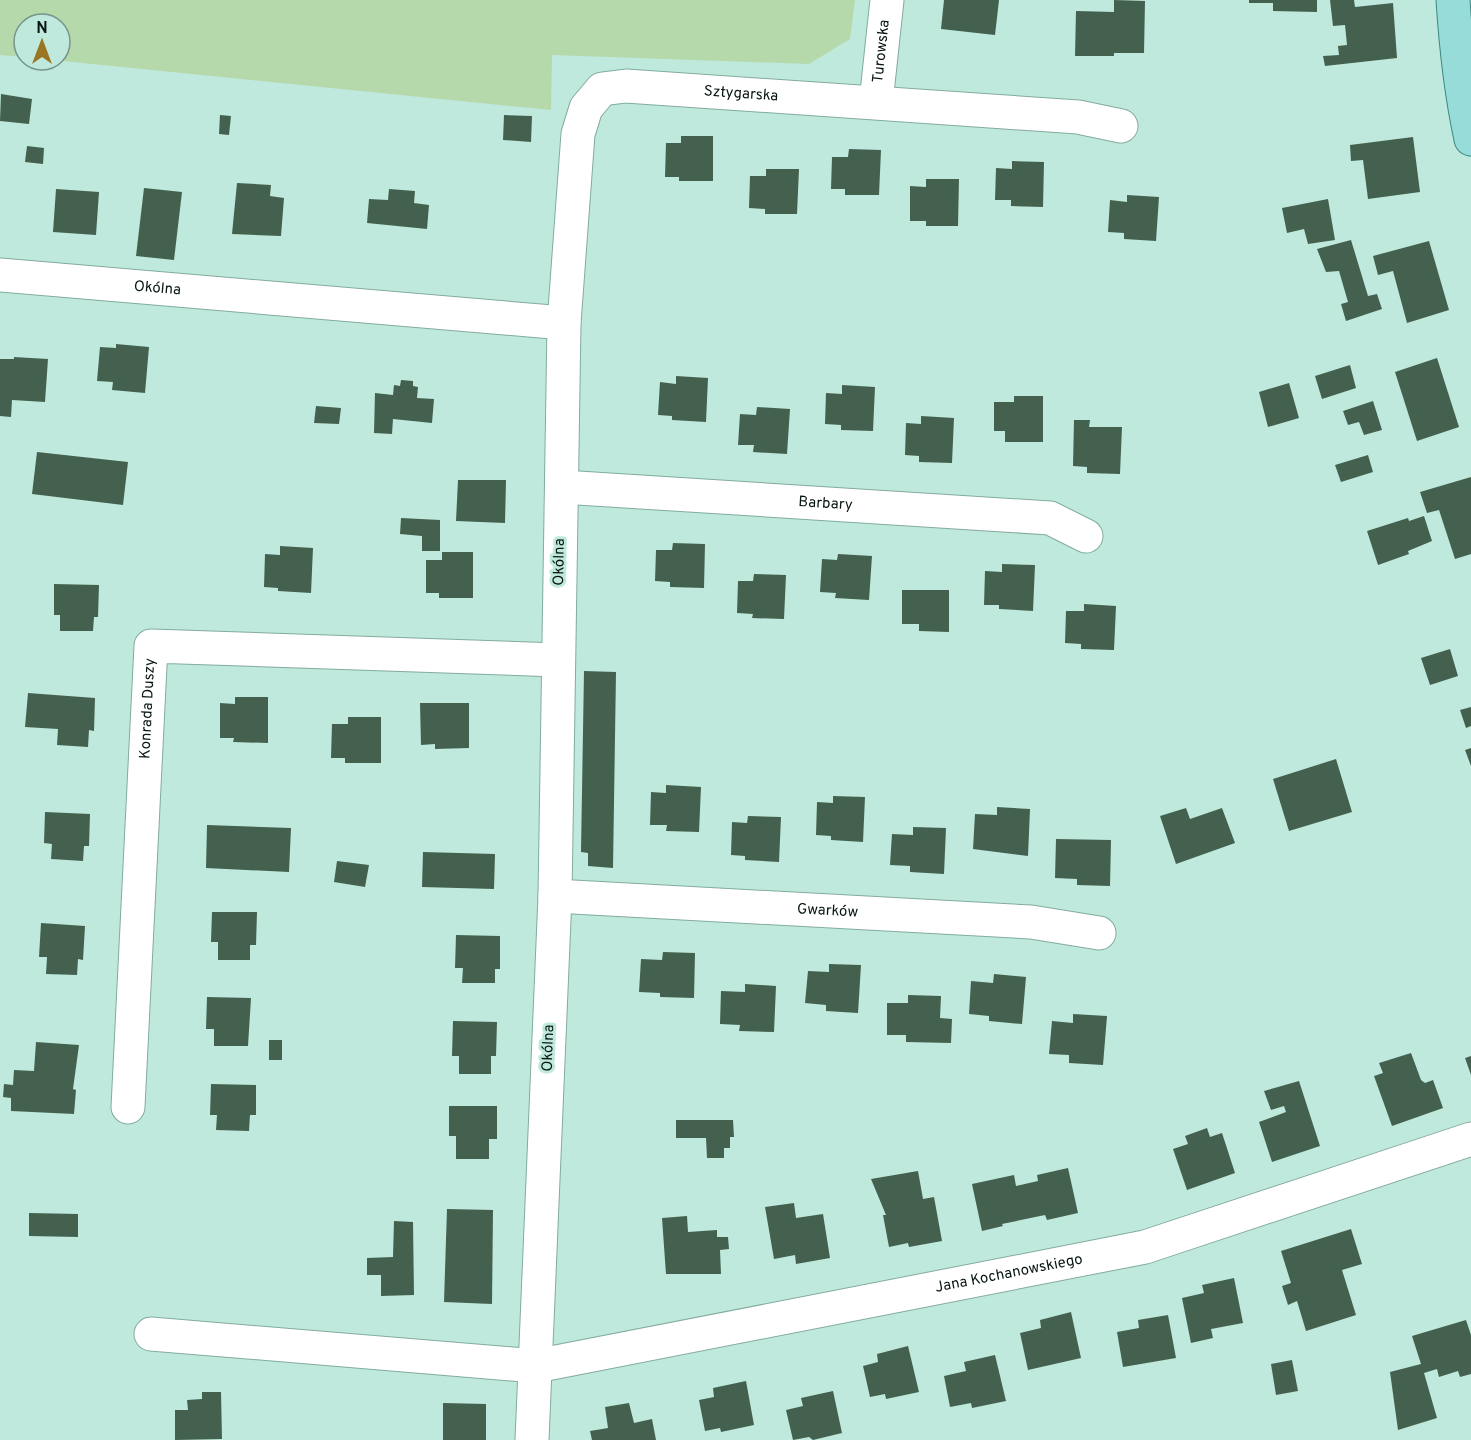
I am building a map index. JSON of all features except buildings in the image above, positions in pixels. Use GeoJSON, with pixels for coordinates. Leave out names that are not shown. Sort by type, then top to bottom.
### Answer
{"type":"FeatureCollection","features":[{"type":"Feature","properties":{"kind":"main road"},"geometry":{"type":"LineString","coordinates":[[1454,0],[1463,46],[1471,139]]}},
{"type":"Feature","properties":{"kind":"street","name":"Turowska"},"geometry":{"type":"LineString","coordinates":[[876,102],[887,0]]}},
{"type":"Feature","properties":{"kind":"street","name":"Sztygarska"},"geometry":{"type":"LineString","coordinates":[[564,322],[578,134],[586,108],[602,89],[626,86],[876,102],[1078,117],[1121,126]]}},
{"type":"Feature","properties":{"kind":"street","name":"Okólna"},"geometry":{"type":"LineString","coordinates":[[0,275],[564,322],[555,896],[532,1440]]}},
{"type":"Feature","properties":{"kind":"street","name":"Barbary"},"geometry":{"type":"LineString","coordinates":[[561,487],[1050,518],[1086,536]]}},
{"type":"Feature","properties":{"kind":"street","name":"Konrada Duszy"},"geometry":{"type":"LineString","coordinates":[[128,1107],[151,646],[558,660]]}},
{"type":"Feature","properties":{"kind":"street","name":"Gwarków"},"geometry":{"type":"LineString","coordinates":[[555,896],[1031,922],[1099,933]]}},
{"type":"Feature","properties":{"kind":"street","name":"Jana Kochanowskiego"},"geometry":{"type":"LineString","coordinates":[[536,1366],[1146,1247],[1471,1139]]}},
{"type":"Feature","properties":{"kind":"street"},"geometry":{"type":"LineString","coordinates":[[151,1334],[536,1366]]}},
{"type":"Feature","properties":{"kind":"green space"},"geometry":{"type":"Polygon","coordinates":[[[0,0],[855,0],[850,39],[809,64],[552,55],[551,110],[72,62],[72,12],[12,12],[12,56],[0,55],[0,0]]]}}]}
